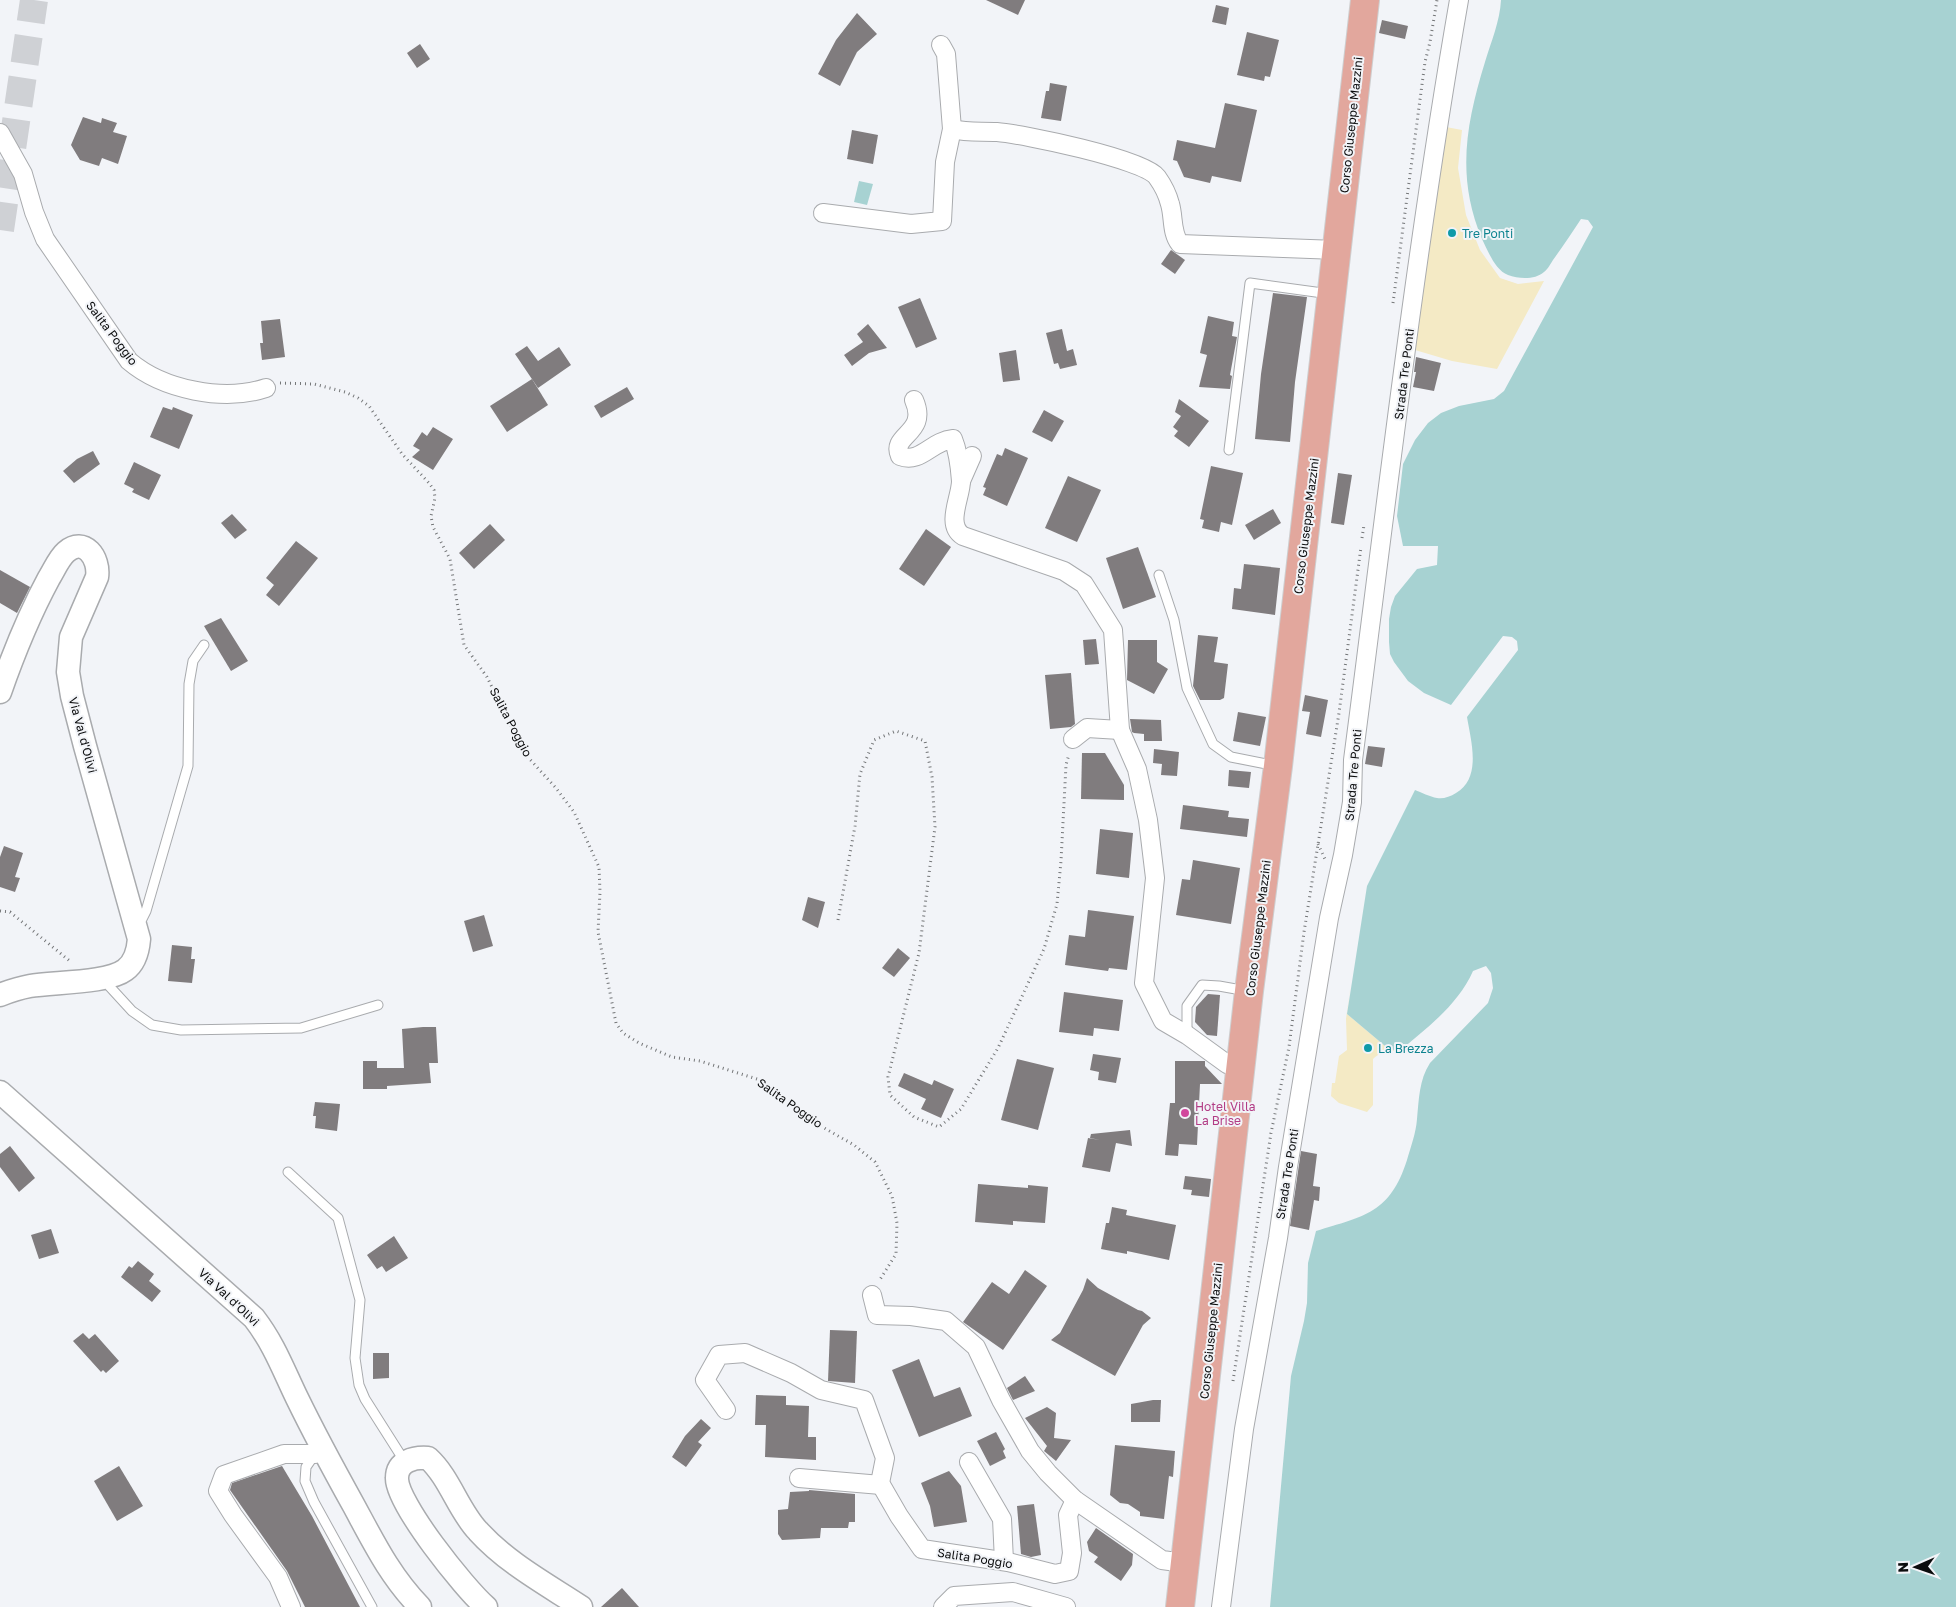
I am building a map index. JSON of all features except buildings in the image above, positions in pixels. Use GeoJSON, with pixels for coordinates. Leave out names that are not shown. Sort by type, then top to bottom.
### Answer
{"type":"FeatureCollection","features":[{"type":"Feature","properties":{"kind":"main road","name":"Corso Giuseppe Mazzini"},"geometry":{"type":"LineString","coordinates":[[1180,1607],[1249,991],[1278,766],[1365,0]]}},
{"type":"Feature","properties":{"kind":"street","name":"Strada Tre Ponti"},"geometry":{"type":"LineString","coordinates":[[1221,1607],[1244,1429],[1278,1238],[1329,918],[1352,802],[1353,760],[1414,296],[1442,97],[1459,0]]}},
{"type":"Feature","properties":{"kind":"street"},"geometry":{"type":"LineString","coordinates":[[824,213],[911,224],[942,221],[945,162],[952,129],[946,54],[941,45]]}},
{"type":"Feature","properties":{"kind":"street"},"geometry":{"type":"LineString","coordinates":[[952,129],[968,133],[998,132],[1086,149],[1118,158],[1156,175],[1170,203],[1176,238],[1180,244],[1337,250]]}},
{"type":"Feature","properties":{"kind":"street","name":"Salita Poggio"},"geometry":{"type":"LineString","coordinates":[[0,133],[23,174],[34,212],[45,238],[129,361],[154,378],[198,390],[224,395],[243,394],[266,388]]}},
{"type":"Feature","properties":{"kind":"street"},"geometry":{"type":"LineString","coordinates":[[914,400],[919,415],[916,425],[907,433],[898,447],[900,456],[906,458],[917,457],[942,440],[953,439],[957,448],[961,482]]}},
{"type":"Feature","properties":{"kind":"street"},"geometry":{"type":"LineString","coordinates":[[972,456],[961,482],[954,522],[959,534],[1064,571],[1084,584],[1113,630],[1120,730],[1137,769],[1148,820],[1155,878],[1144,983],[1163,1020],[1227,1064],[1241,1070]]}},
{"type":"Feature","properties":{"kind":"street","name":"Via Val d'Olivi"},"geometry":{"type":"LineString","coordinates":[[0,692],[19,637],[57,564],[71,548],[81,547],[87,550],[97,560],[97,577],[72,637],[68,672],[78,721],[135,923],[139,939],[138,950],[132,963],[124,971],[98,978],[30,986],[0,995]]}},
{"type":"Feature","properties":{"kind":"street"},"geometry":{"type":"LineString","coordinates":[[1073,740],[1087,728],[1120,730]]}},
{"type":"Feature","properties":{"kind":"street","name":"Via Val d'Olivi"},"geometry":{"type":"LineString","coordinates":[[0,1092],[254,1318],[280,1359],[319,1452],[391,1573],[420,1607]]}},
{"type":"Feature","properties":{"kind":"street"},"geometry":{"type":"LineString","coordinates":[[872,1295],[877,1315],[910,1316],[946,1321],[976,1347],[1001,1400],[1030,1452],[1075,1500],[1162,1560],[1184,1563]]}},
{"type":"Feature","properties":{"kind":"street"},"geometry":{"type":"LineString","coordinates":[[726,1410],[705,1380],[719,1355],[745,1353],[791,1373],[821,1390],[864,1400],[885,1458],[881,1485],[799,1478]]}},
{"type":"Feature","properties":{"kind":"street"},"geometry":{"type":"LineString","coordinates":[[291,1607],[278,1577],[233,1516],[218,1491],[224,1475],[284,1454],[319,1452]]}},
{"type":"Feature","properties":{"kind":"street"},"geometry":{"type":"LineString","coordinates":[[486,1607],[459,1580],[432,1543],[400,1492],[397,1479],[399,1470],[406,1462],[416,1457],[428,1458],[434,1464],[463,1510],[484,1537],[504,1556],[581,1607]]}},
{"type":"Feature","properties":{"kind":"street"},"geometry":{"type":"LineString","coordinates":[[969,1462],[1002,1519],[1004,1561]]}},
{"type":"Feature","properties":{"kind":"street","name":"Salita Poggio"},"geometry":{"type":"LineString","coordinates":[[881,1485],[899,1516],[922,1549],[1004,1561],[1055,1574],[1069,1571],[1072,1553],[1068,1515],[1075,1500]]}},
{"type":"Feature","properties":{"kind":"street"},"geometry":{"type":"LineString","coordinates":[[943,1607],[954,1596],[1013,1592],[1066,1607]]}},
{"type":"Feature","properties":{"kind":"lane"},"geometry":{"type":"LineString","coordinates":[[1229,450],[1250,283],[1332,294]]}},
{"type":"Feature","properties":{"kind":"lane"},"geometry":{"type":"LineString","coordinates":[[1159,574],[1174,620],[1187,688],[1213,744],[1231,757],[1278,766]]}},
{"type":"Feature","properties":{"kind":"lane"},"geometry":{"type":"LineString","coordinates":[[135,923],[142,919],[146,911],[188,766],[189,684],[193,661],[204,645]]}},
{"type":"Feature","properties":{"kind":"lane"},"geometry":{"type":"LineString","coordinates":[[98,978],[110,987],[132,1011],[152,1025],[181,1030],[300,1028],[378,1005]]}},
{"type":"Feature","properties":{"kind":"lane"},"geometry":{"type":"LineString","coordinates":[[1187,1035],[1187,1006],[1202,985],[1249,991]]}},
{"type":"Feature","properties":{"kind":"lane"},"geometry":{"type":"LineString","coordinates":[[288,1172],[338,1218],[360,1300],[355,1358],[359,1385],[365,1399],[406,1462]]}},
{"type":"Feature","properties":{"kind":"lane"},"geometry":{"type":"LineString","coordinates":[[319,1452],[306,1467],[305,1481],[314,1502],[372,1607]]}},
{"type":"Feature","properties":{"kind":"path"},"geometry":{"type":"LineString","coordinates":[[1392,310],[1425,62],[1437,0]]}},
{"type":"Feature","properties":{"kind":"path","name":"Salita Poggio"},"geometry":{"type":"LineString","coordinates":[[266,388],[285,382],[314,384],[345,392],[358,398],[369,406],[402,454],[434,490],[435,498],[431,516],[433,527],[450,559],[464,645],[487,676],[525,754],[556,788],[574,812],[599,867],[598,932],[616,1023],[624,1033],[639,1043],[672,1057],[700,1061],[760,1080],[812,1121],[854,1145],[875,1162],[892,1196],[897,1223],[896,1254],[886,1268],[872,1295]]}},
{"type":"Feature","properties":{"kind":"path"},"geometry":{"type":"LineString","coordinates":[[1233,1385],[1271,1133],[1288,1047],[1304,932],[1340,707],[1365,518]]}},
{"type":"Feature","properties":{"kind":"path"},"geometry":{"type":"LineString","coordinates":[[838,920],[855,826],[860,774],[874,740],[896,731],[925,741],[932,777],[934,828],[919,953],[888,1077],[890,1094],[914,1117],[939,1127],[961,1108],[998,1048],[1044,949],[1057,904],[1062,861],[1066,765],[1073,740]]}},
{"type":"Feature","properties":{"kind":"path"},"geometry":{"type":"LineString","coordinates":[[0,911],[10,912],[98,978]]}},
{"type":"Feature","properties":{"kind":"sand","name":"Tre Ponti"},"geometry":{"type":"Polygon","coordinates":[[[1446,127],[1462,130],[1458,168],[1466,215],[1480,250],[1500,278],[1518,284],[1544,281],[1497,369],[1452,361],[1415,350],[1446,127]]]}},
{"type":"Feature","properties":{"kind":"sand","name":"La Brezza"},"geometry":{"type":"Polygon","coordinates":[[[1351,983],[1347,1014],[1385,1046],[1398,1052],[1385,1052],[1373,1059],[1373,1105],[1367,1112],[1339,1103],[1331,1096],[1332,1083],[1335,1083],[1339,1056],[1347,1050],[1346,1019],[1351,983]]]}},
{"type":"Feature","properties":{"kind":"water"},"geometry":{"type":"Polygon","coordinates":[[[1501,0],[1956,0],[1956,1607],[1270,1607],[1291,1376],[1304,1321],[1307,1303],[1308,1263],[1316,1231],[1362,1216],[1384,1202],[1400,1178],[1407,1160],[1413,1140],[1420,1090],[1426,1069],[1488,1003],[1493,988],[1491,973],[1486,966],[1473,971],[1467,983],[1450,1006],[1398,1052],[1385,1046],[1347,1014],[1367,886],[1415,790],[1431,797],[1442,798],[1454,794],[1464,786],[1472,769],[1473,758],[1467,717],[1518,650],[1517,641],[1512,637],[1503,636],[1451,705],[1424,693],[1408,681],[1394,662],[1390,654],[1389,619],[1395,596],[1417,569],[1437,565],[1438,546],[1403,546],[1397,516],[1403,464],[1415,440],[1428,423],[1441,413],[1459,406],[1494,399],[1504,391],[1593,227],[1588,220],[1581,219],[1547,269],[1540,275],[1532,278],[1517,277],[1503,273],[1492,260],[1482,239],[1469,194],[1467,150],[1473,107],[1497,24],[1501,0]]]}},
{"type":"Feature","properties":{"kind":"water"},"geometry":{"type":"Polygon","coordinates":[[[859,181],[873,184],[867,205],[854,202],[859,181]]]}},
{"type":"Feature","properties":{"kind":"tunnel"},"geometry":{"type":"LineString","coordinates":[[0,230],[34,0]]}},
{"type":"Feature","properties":{"kind":"place","name":"Tre Ponti"},"geometry":{"type":"Point","coordinates":[1452,233]}},
{"type":"Feature","properties":{"kind":"place","name":"La Brezza"},"geometry":{"type":"Point","coordinates":[1368,1048]}},
{"type":"Feature","properties":{"kind":"place","name":"Hotel Villa La Brise"},"geometry":{"type":"Point","coordinates":[1185,1113]}}]}
